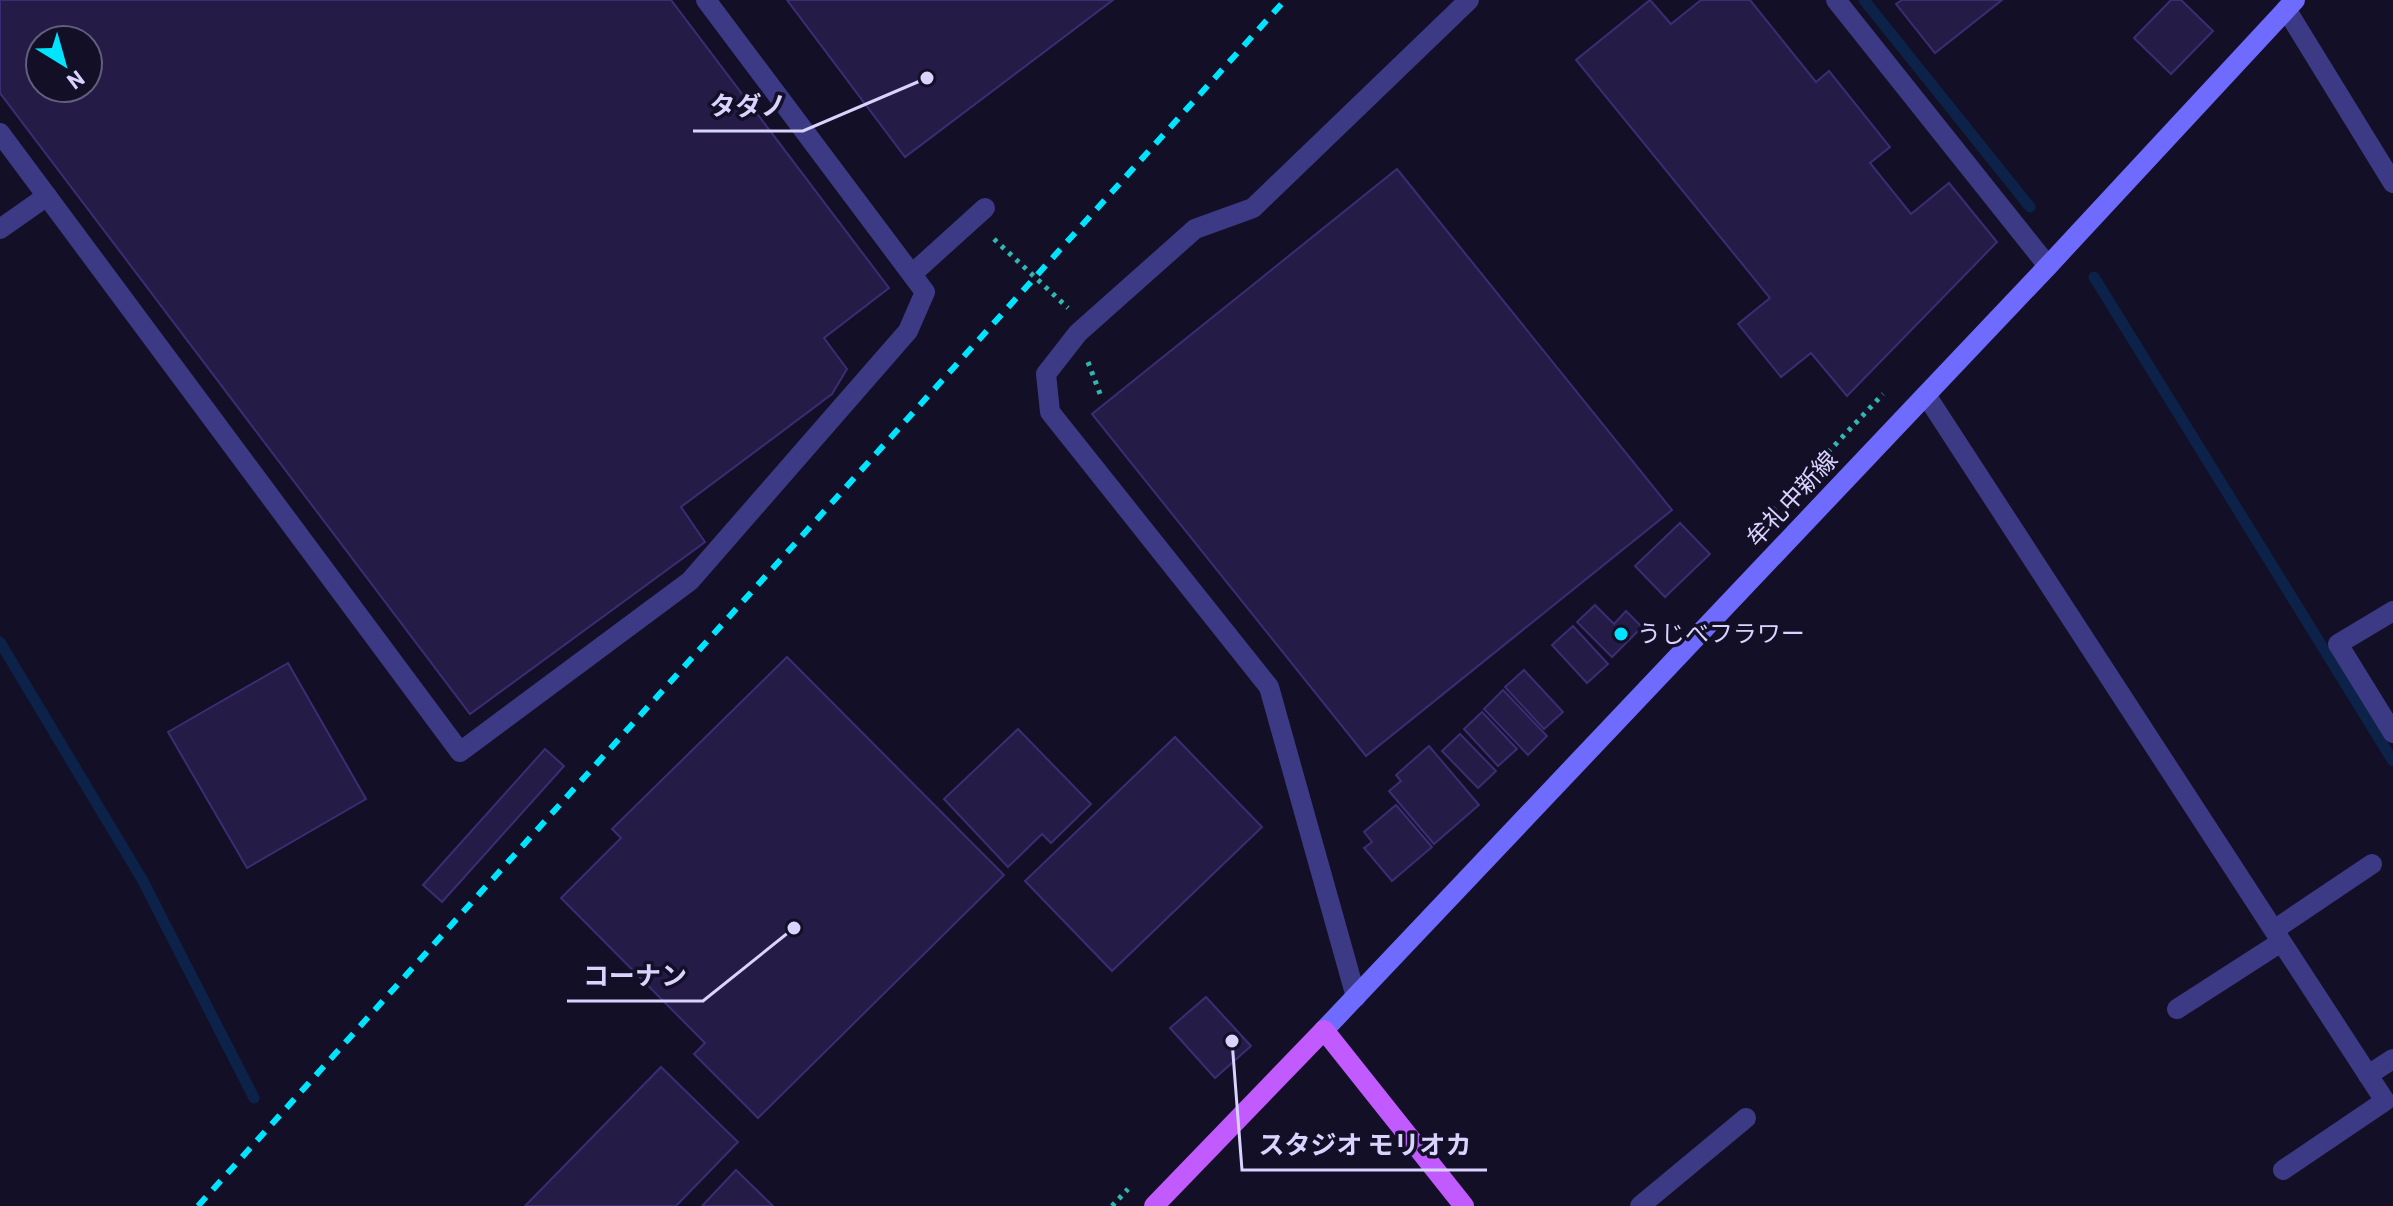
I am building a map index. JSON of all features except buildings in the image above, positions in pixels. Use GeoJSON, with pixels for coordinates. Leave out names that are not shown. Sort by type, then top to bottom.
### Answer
{"type":"FeatureCollection","features":[{"type":"Feature","properties":{"kind":"main road","name":"牟礼中新線"},"geometry":{"type":"LineString","coordinates":[[1324,1030],[2048,266],[2290,5]]}},
{"type":"Feature","properties":{"kind":"main road"},"geometry":{"type":"LineString","coordinates":[[1154,1206],[1324,1030],[1464,1206]]}},
{"type":"Feature","properties":{"kind":"street"},"geometry":{"type":"LineString","coordinates":[[0,133],[460,752],[690,581],[908,331],[925,292],[706,0]]}},
{"type":"Feature","properties":{"kind":"street"},"geometry":{"type":"LineString","coordinates":[[1356,997],[1269,687],[1050,412],[1046,374],[1078,333],[1195,229],[1253,208],[1469,0]]}},
{"type":"Feature","properties":{"kind":"street"},"geometry":{"type":"LineString","coordinates":[[1836,0],[2048,266]]}},
{"type":"Feature","properties":{"kind":"street"},"geometry":{"type":"LineString","coordinates":[[2290,5],[2393,183]]}},
{"type":"Feature","properties":{"kind":"street"},"geometry":{"type":"LineString","coordinates":[[0,229],[47,196]]}},
{"type":"Feature","properties":{"kind":"street"},"geometry":{"type":"LineString","coordinates":[[912,274],[978,214]]}},
{"type":"Feature","properties":{"kind":"street"},"geometry":{"type":"LineString","coordinates":[[1926,395],[2385,1101],[2283,1170]]}},
{"type":"Feature","properties":{"kind":"street"},"geometry":{"type":"LineString","coordinates":[[2393,611],[2338,644],[2393,733]]}},
{"type":"Feature","properties":{"kind":"street"},"geometry":{"type":"LineString","coordinates":[[2177,1009],[2372,864]]}},
{"type":"Feature","properties":{"kind":"street"},"geometry":{"type":"LineString","coordinates":[[2368,1075],[2393,1059]]}},
{"type":"Feature","properties":{"kind":"street"},"geometry":{"type":"LineString","coordinates":[[1640,1206],[1746,1118]]}},
{"type":"Feature","properties":{"kind":"path"},"geometry":{"type":"LineString","coordinates":[[978,214],[1067,305],[1102,399]]}},
{"type":"Feature","properties":{"kind":"waterway"},"geometry":{"type":"LineString","coordinates":[[1864,0],[2030,207]]}},
{"type":"Feature","properties":{"kind":"waterway"},"geometry":{"type":"LineString","coordinates":[[2094,277],[2393,761]]}},
{"type":"Feature","properties":{"kind":"waterway"},"geometry":{"type":"LineString","coordinates":[[0,642],[143,881],[254,1098]]}},
{"type":"Feature","properties":{"kind":"railway"},"geometry":{"type":"LineString","coordinates":[[198,1206],[1285,0]]}},
{"type":"Feature","properties":{"kind":"place","name":"タダノ"},"geometry":{"type":"Point","coordinates":[927,78]}},
{"type":"Feature","properties":{"kind":"place","name":"うじべフラワー"},"geometry":{"type":"Point","coordinates":[1621,634]}},
{"type":"Feature","properties":{"kind":"place","name":"コーナン"},"geometry":{"type":"Point","coordinates":[794,928]}},
{"type":"Feature","properties":{"kind":"place","name":"スタジオ モリオカ"},"geometry":{"type":"Point","coordinates":[1232,1041]}}]}
